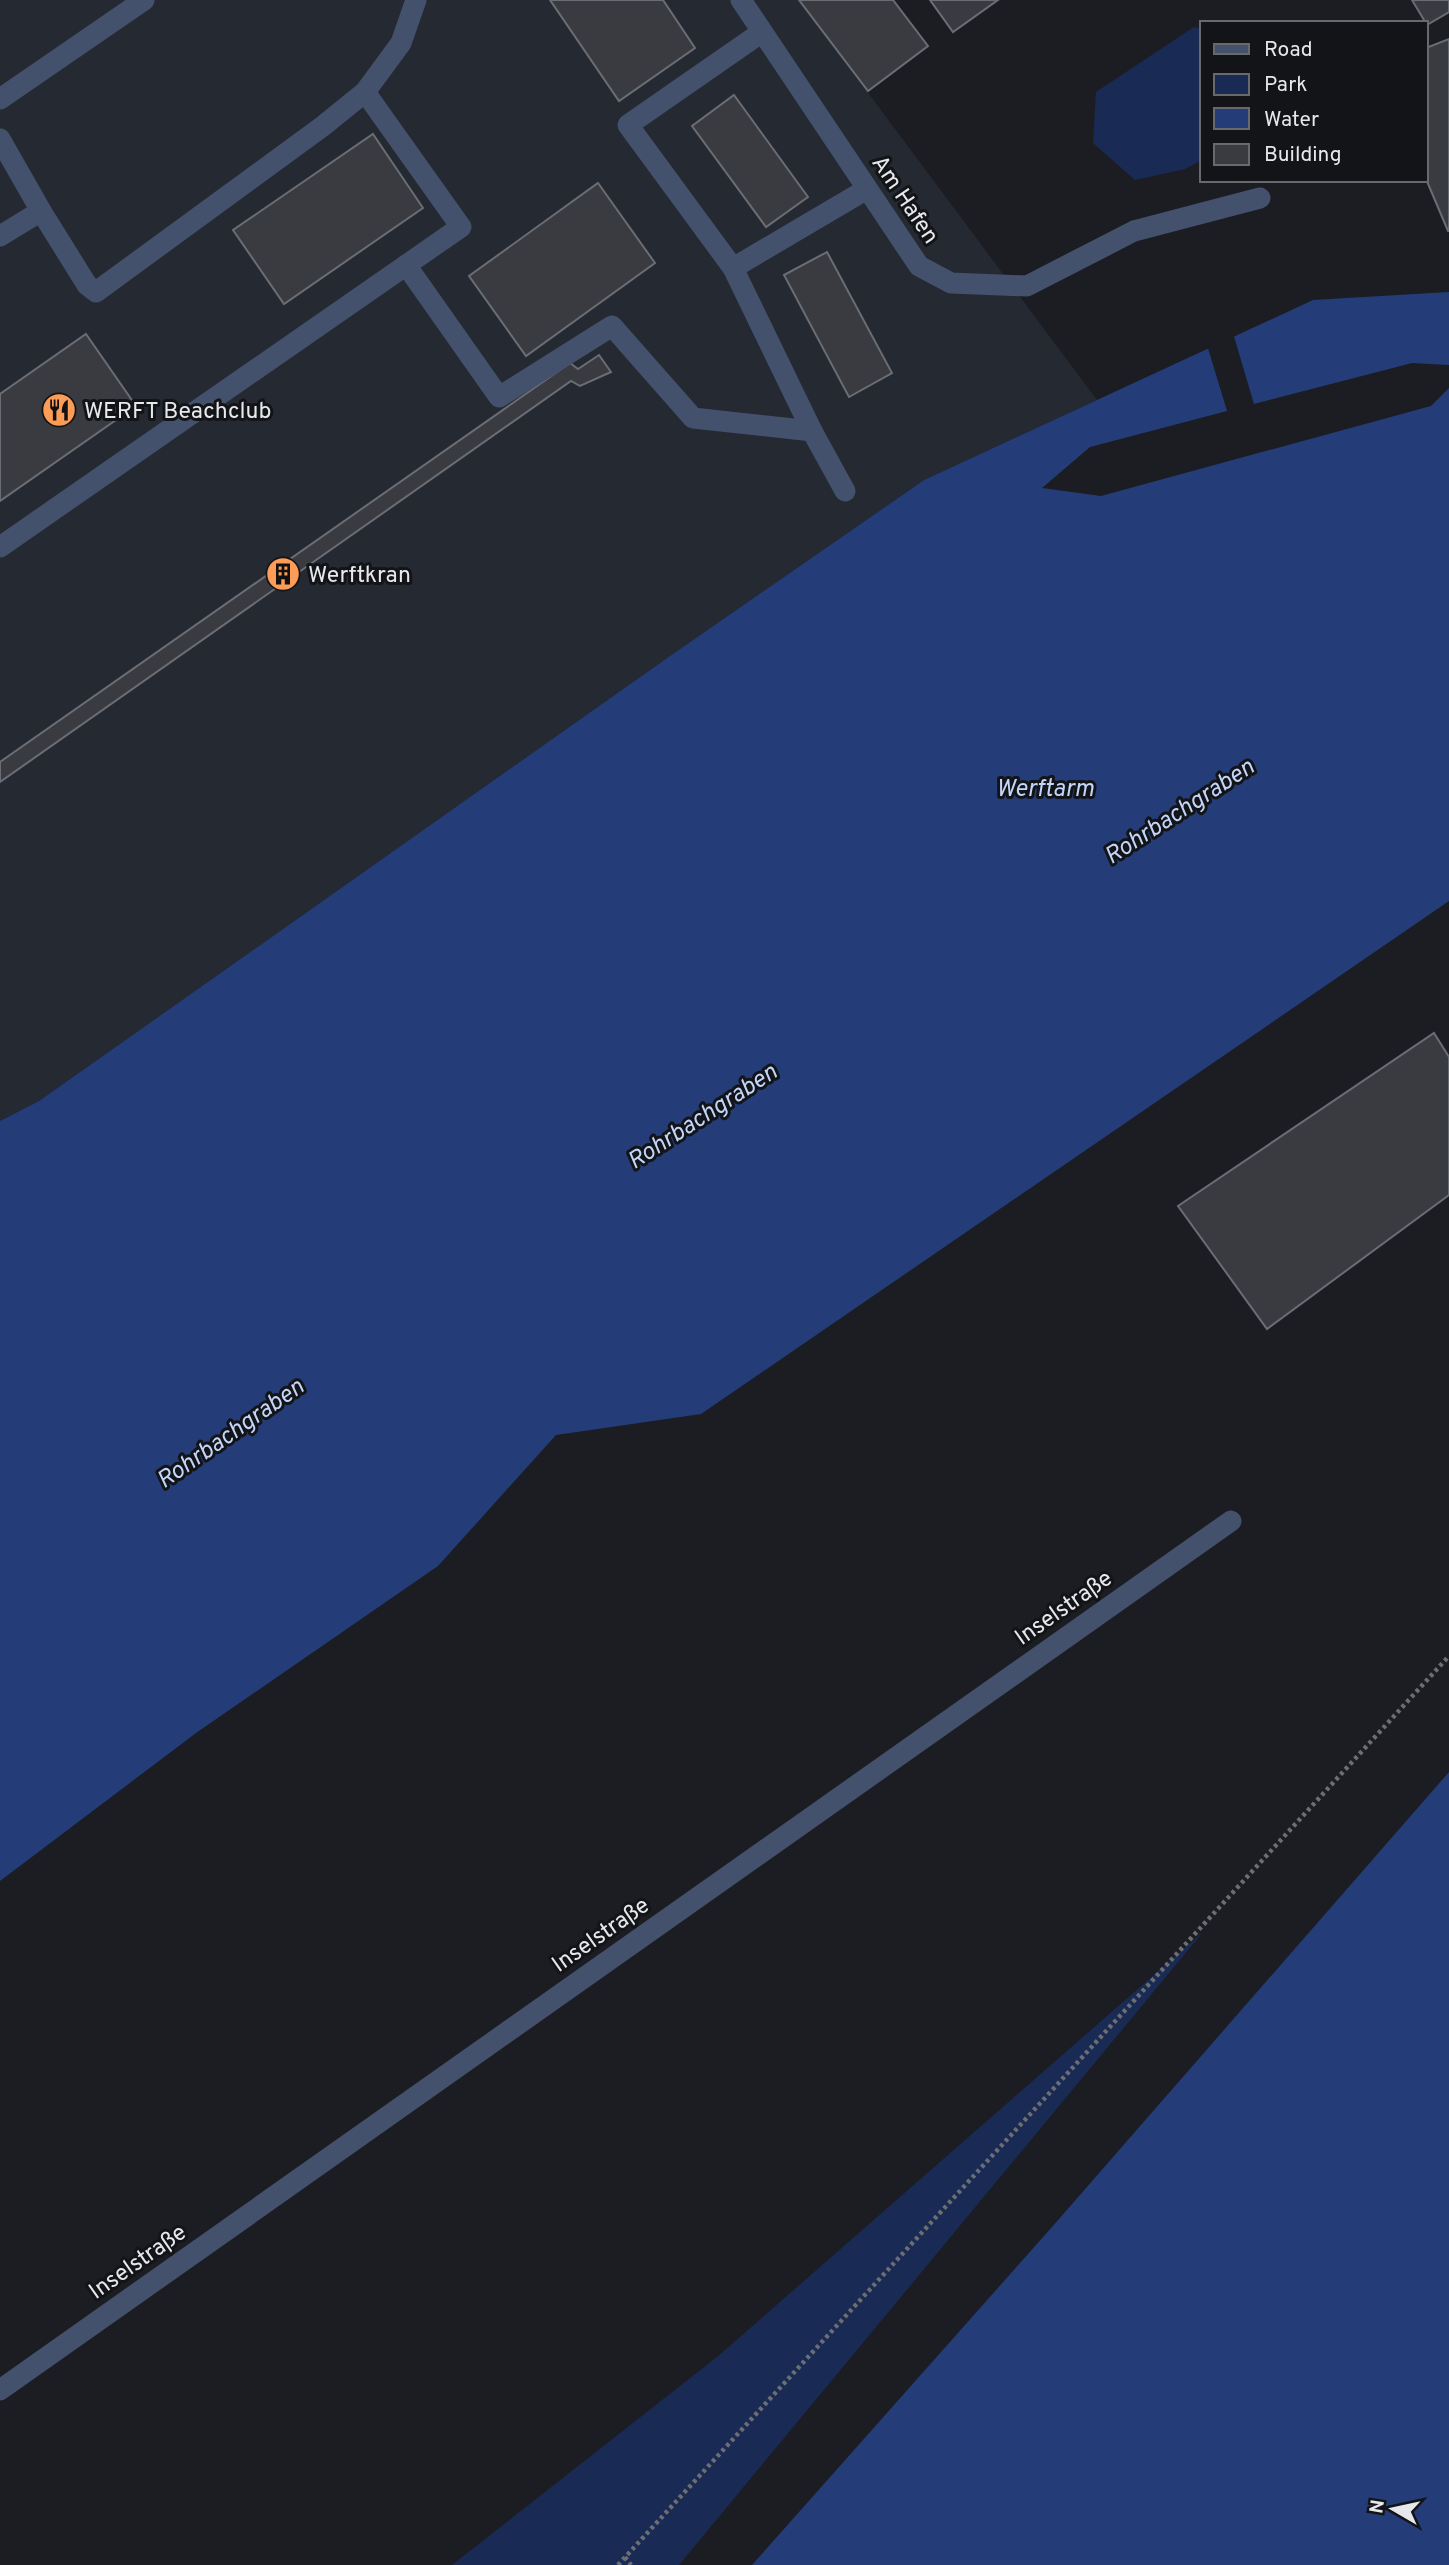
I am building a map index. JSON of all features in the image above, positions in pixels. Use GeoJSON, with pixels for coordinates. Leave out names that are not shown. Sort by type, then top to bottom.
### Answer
{"type":"FeatureCollection","features":[{"type":"Feature","properties":{"kind":"street"},"geometry":{"type":"LineString","coordinates":[[0,99],[144,0]]}},
{"type":"Feature","properties":{"kind":"street"},"geometry":{"type":"LineString","coordinates":[[0,139],[87,285],[96,292],[323,126],[365,92],[401,43],[416,0]]}},
{"type":"Feature","properties":{"kind":"street","name":"Am Hafen"},"geometry":{"type":"LineString","coordinates":[[741,0],[919,266],[951,283],[1027,286],[1135,231],[1260,198]]}},
{"type":"Feature","properties":{"kind":"street"},"geometry":{"type":"LineString","coordinates":[[762,32],[628,125],[733,268],[812,431],[845,491]]}},
{"type":"Feature","properties":{"kind":"street"},"geometry":{"type":"LineString","coordinates":[[0,547],[461,227],[365,92]]}},
{"type":"Feature","properties":{"kind":"street"},"geometry":{"type":"LineString","coordinates":[[733,268],[867,188]]}},
{"type":"Feature","properties":{"kind":"street"},"geometry":{"type":"LineString","coordinates":[[0,236],[41,211]]}},
{"type":"Feature","properties":{"kind":"street"},"geometry":{"type":"LineString","coordinates":[[406,265],[499,397],[612,326],[693,418],[812,431]]}},
{"type":"Feature","properties":{"kind":"street","name":"Inselstraße"},"geometry":{"type":"LineString","coordinates":[[0,2390],[1231,1521]]}},
{"type":"Feature","properties":{"kind":"path"},"geometry":{"type":"LineString","coordinates":[[618,2565],[1449,1656]]}},
{"type":"Feature","properties":{"kind":"path"},"geometry":{"type":"LineString","coordinates":[[625,2557],[631,2565]]}},
{"type":"Feature","properties":{"kind":"shaded area"},"geometry":{"type":"Polygon","coordinates":[[[0,0],[799,0],[1097,400],[924,480],[39,1101],[0,1121],[0,0]]]}},
{"type":"Feature","properties":{"kind":"green space"},"geometry":{"type":"Polygon","coordinates":[[[1194,27],[1200,28],[1200,161],[1185,169],[1135,180],[1093,143],[1096,92],[1194,27]]]}},
{"type":"Feature","properties":{"kind":"green space"},"geometry":{"type":"Polygon","coordinates":[[[1203,1932],[679,2565],[452,2565],[717,2357],[1203,1932]]]}},
{"type":"Feature","properties":{"kind":"water","name":"Werftarm"},"geometry":{"type":"Polygon","coordinates":[[[1449,292],[1449,901],[701,1414],[556,1435],[438,1566],[196,1733],[0,1881],[0,1121],[39,1101],[924,480],[1313,300],[1449,292]]]}},
{"type":"Feature","properties":{"kind":"water"},"geometry":{"type":"Polygon","coordinates":[[[1449,1772],[1449,2565],[752,2565],[1052,2227],[1449,1772]]]}},
{"type":"Feature","properties":{"kind":"pier"},"geometry":{"type":"Polygon","coordinates":[[[1233,333],[1254,404],[1412,363],[1449,365],[1449,388],[1431,406],[1101,496],[1042,488],[1090,447],[1227,411],[1207,345],[1233,333]]]}},
{"type":"Feature","properties":{"kind":"building"},"geometry":{"type":"Polygon","coordinates":[[[550,0],[663,0],[695,48],[619,101],[550,0]]]}},
{"type":"Feature","properties":{"kind":"building"},"geometry":{"type":"Polygon","coordinates":[[[799,0],[893,0],[928,46],[868,91],[799,0]]]}},
{"type":"Feature","properties":{"kind":"building"},"geometry":{"type":"Polygon","coordinates":[[[930,0],[998,0],[953,32],[930,0]]]}},
{"type":"Feature","properties":{"kind":"building"},"geometry":{"type":"Polygon","coordinates":[[[1412,0],[1449,0],[1449,12],[1428,24],[1428,21],[1425,21],[1412,0]]]}},
{"type":"Feature","properties":{"kind":"building"},"geometry":{"type":"Polygon","coordinates":[[[1449,39],[1449,231],[1427,182],[1428,47],[1449,39]]]}},
{"type":"Feature","properties":{"kind":"building"},"geometry":{"type":"Polygon","coordinates":[[[734,95],[808,197],[766,227],[692,126],[734,95]]]}},
{"type":"Feature","properties":{"kind":"building"},"geometry":{"type":"Polygon","coordinates":[[[373,134],[423,208],[284,304],[233,230],[373,134]]]}},
{"type":"Feature","properties":{"kind":"building"},"geometry":{"type":"Polygon","coordinates":[[[598,183],[655,263],[526,356],[469,276],[598,183]]]}},
{"type":"Feature","properties":{"kind":"building"},"geometry":{"type":"Polygon","coordinates":[[[827,252],[892,373],[849,397],[784,275],[827,252]]]}},
{"type":"Feature","properties":{"kind":"building"},"geometry":{"type":"Polygon","coordinates":[[[86,334],[136,406],[0,501],[0,394],[86,334]]]}},
{"type":"Feature","properties":{"kind":"building","name":"Werftkran"},"geometry":{"type":"Polygon","coordinates":[[[599,355],[611,372],[580,386],[571,381],[0,782],[0,762],[570,363],[578,369],[599,355]]]}},
{"type":"Feature","properties":{"kind":"building"},"geometry":{"type":"Polygon","coordinates":[[[1434,1033],[1449,1057],[1449,1195],[1267,1329],[1178,1206],[1434,1033]]]}},
{"type":"Feature","properties":{"kind":"place","name":"WERFT Beachclub"},"geometry":{"type":"Point","coordinates":[59,410]}},
{"type":"Feature","properties":{"kind":"place","name":"Werftkran"},"geometry":{"type":"Point","coordinates":[283,574]}},
{"type":"Feature","properties":{"kind":"water label","name":"Rohrbachgraben"},"geometry":{"type":"Point","coordinates":[1179,811]}},
{"type":"Feature","properties":{"kind":"water label","name":"Rohrbachgraben"},"geometry":{"type":"Point","coordinates":[702,1116]}},
{"type":"Feature","properties":{"kind":"water label","name":"Rohrbachgraben"},"geometry":{"type":"Point","coordinates":[230,1433]}}]}
